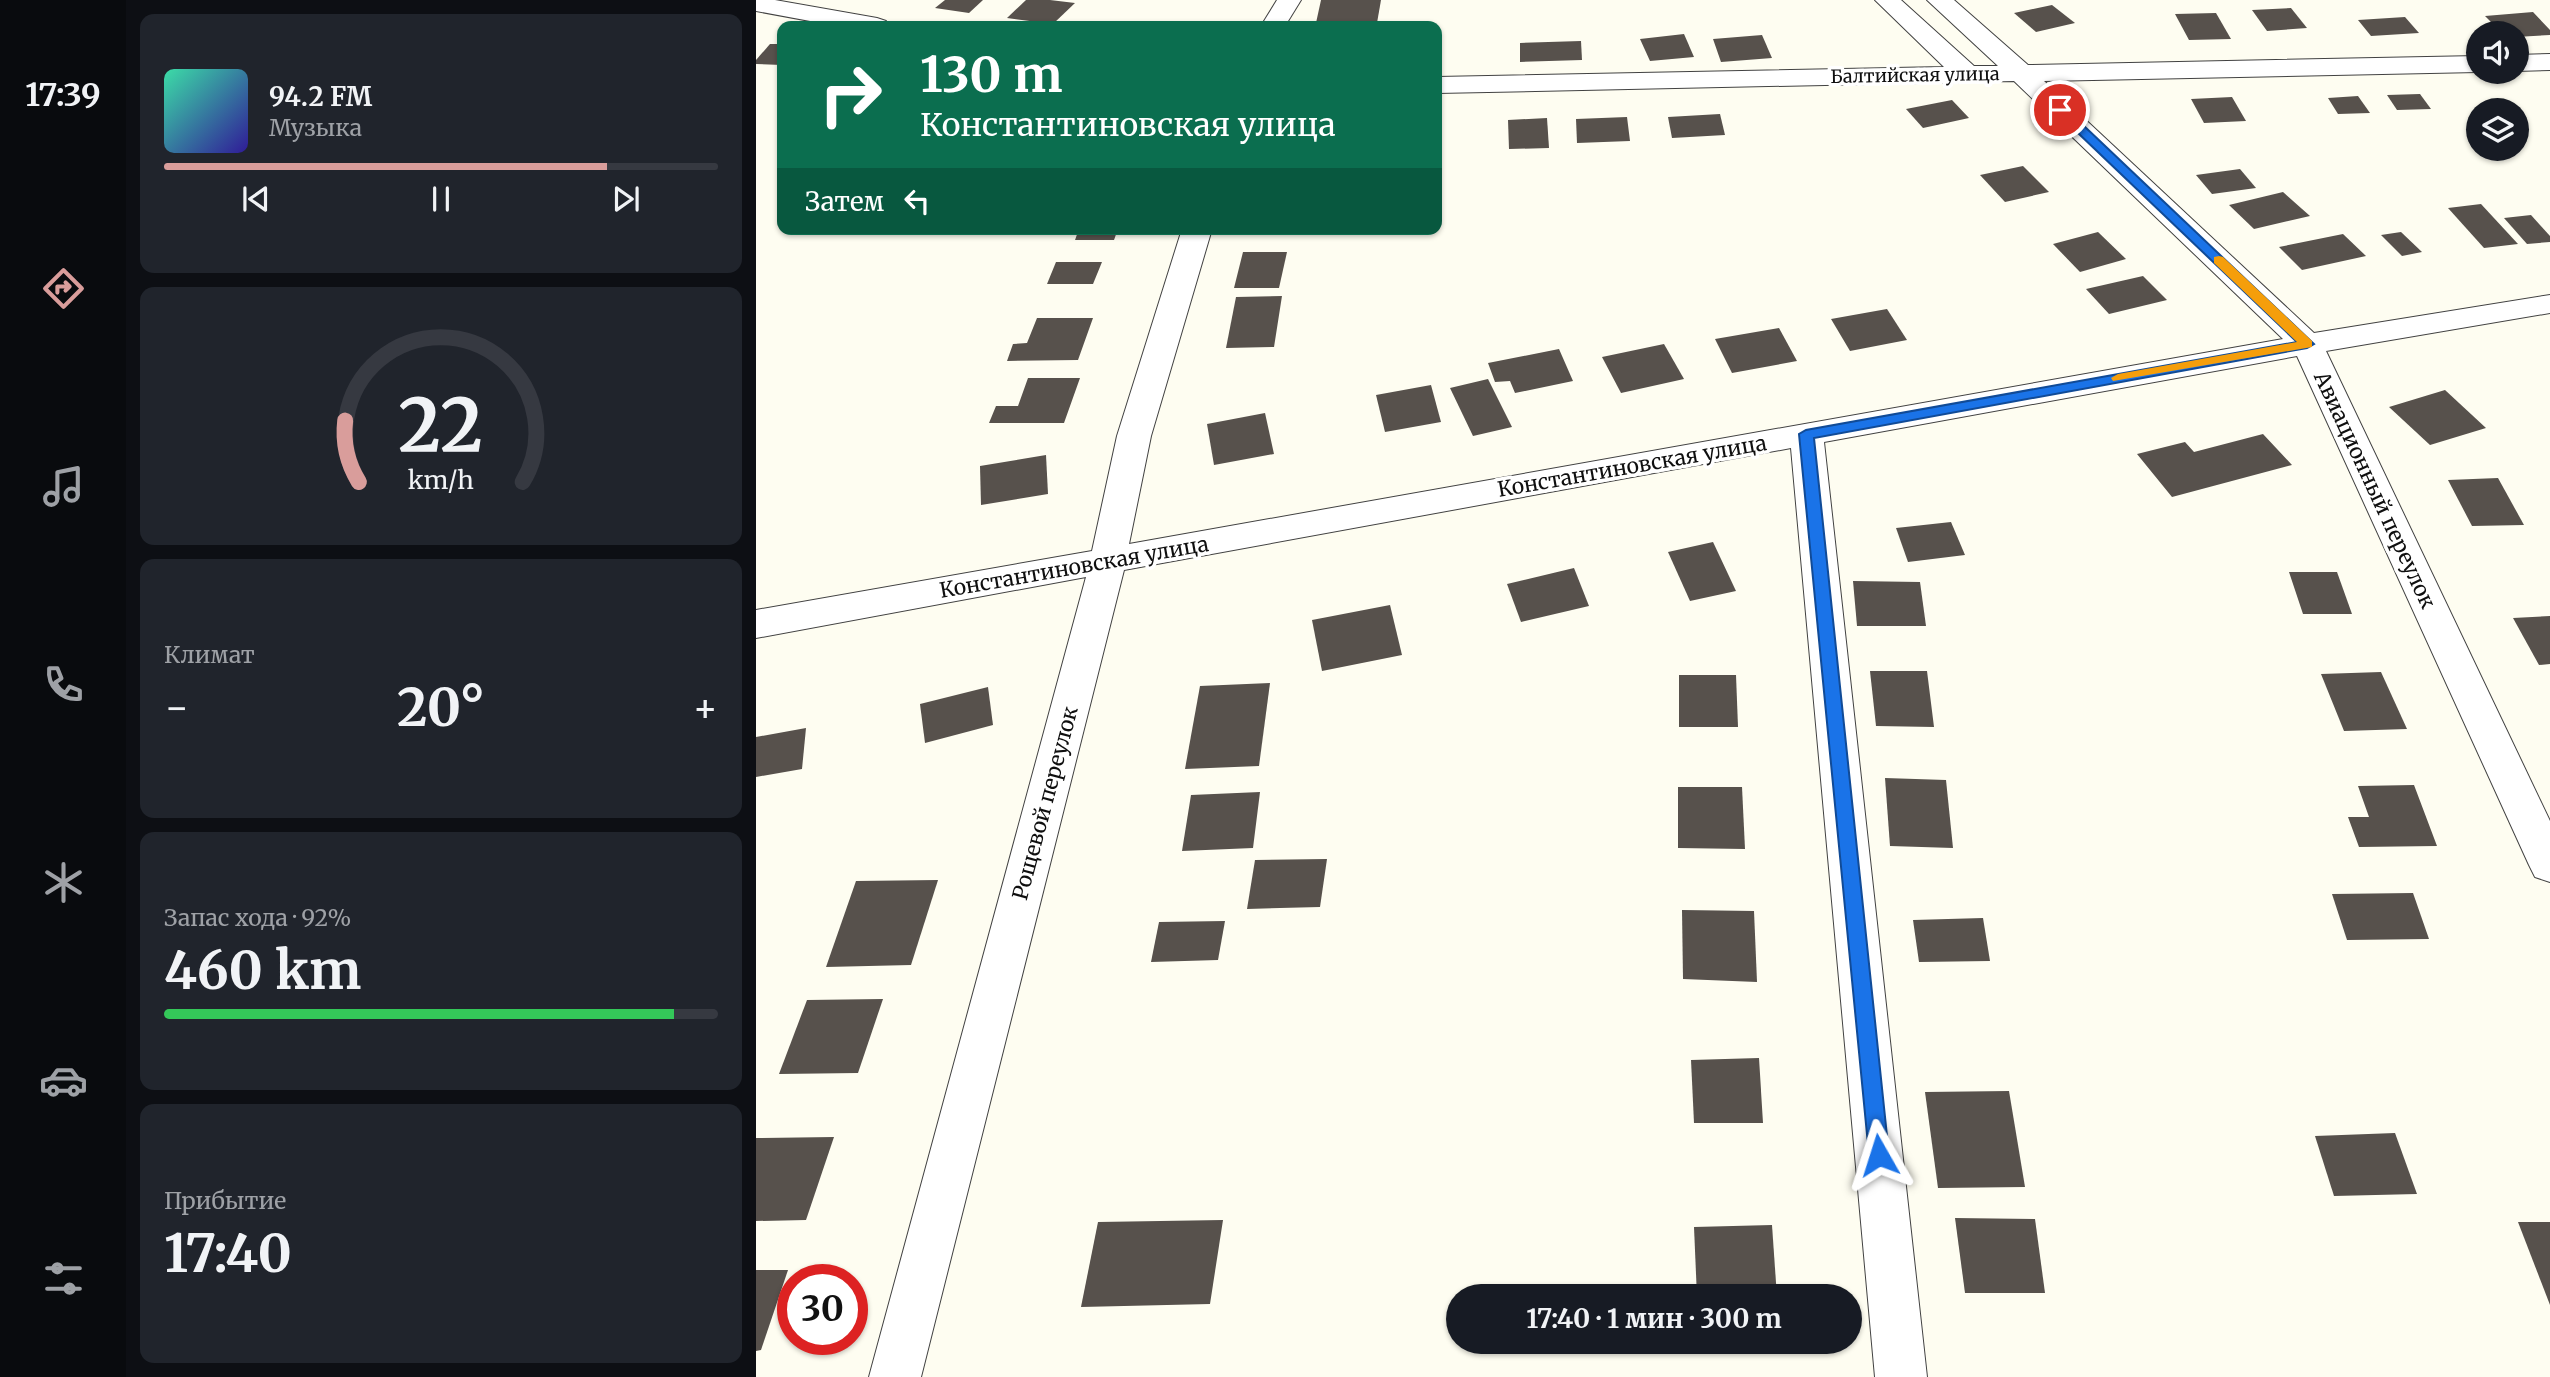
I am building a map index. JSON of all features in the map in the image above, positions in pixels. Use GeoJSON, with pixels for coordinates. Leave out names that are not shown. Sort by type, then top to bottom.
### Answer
{"type":"FeatureCollection","features":[{"type":"Feature","properties":{"kind":"street"},"geometry":{"type":"LineString","coordinates":[[1276,21],[1289,0]]}},
{"type":"Feature","properties":{"kind":"street"},"geometry":{"type":"LineString","coordinates":[[1887,0],[1967,74]]}},
{"type":"Feature","properties":{"kind":"street","name":"Авиационный переулок"},"geometry":{"type":"LineString","coordinates":[[1939,0],[2022,74],[2307,344],[2550,865]]}},
{"type":"Feature","properties":{"kind":"street"},"geometry":{"type":"LineString","coordinates":[[756,4],[850,21]]}},
{"type":"Feature","properties":{"kind":"street"},"geometry":{"type":"LineString","coordinates":[[2529,63],[2550,62]]}},
{"type":"Feature","properties":{"kind":"street","name":"Балтийская улица"},"geometry":{"type":"LineString","coordinates":[[1442,85],[2466,64]]}},
{"type":"Feature","properties":{"kind":"street","name":"Рощевой переулок"},"geometry":{"type":"LineString","coordinates":[[895,1377],[1108,561],[1134,436],[1195,235]]}},
{"type":"Feature","properties":{"kind":"street","name":"Константиновская улица"},"geometry":{"type":"LineString","coordinates":[[756,624],[2307,344],[2550,304]]}},
{"type":"Feature","properties":{"kind":"street"},"geometry":{"type":"LineString","coordinates":[[1806,434],[1901,1377]]}},
{"type":"Feature","properties":{"kind":"building"},"geometry":{"type":"Polygon","coordinates":[[[945,0],[983,0],[969,13],[935,8],[945,0]]]}},
{"type":"Feature","properties":{"kind":"building"},"geometry":{"type":"Polygon","coordinates":[[[1026,0],[1075,3],[1056,21],[1007,18],[1026,0]]]}},
{"type":"Feature","properties":{"kind":"building"},"geometry":{"type":"Polygon","coordinates":[[[1321,0],[1381,0],[1377,21],[1316,21],[1321,0]]]}},
{"type":"Feature","properties":{"kind":"building"},"geometry":{"type":"Polygon","coordinates":[[[2052,5],[2075,23],[2036,32],[2014,13],[2052,5]]]}},
{"type":"Feature","properties":{"kind":"building"},"geometry":{"type":"Polygon","coordinates":[[[2291,8],[2307,28],[2267,31],[2252,10],[2291,8]]]}},
{"type":"Feature","properties":{"kind":"building"},"geometry":{"type":"Polygon","coordinates":[[[2533,12],[2550,30],[2550,35],[2529,36],[2529,21],[2490,21],[2485,16],[2533,12]]]}},
{"type":"Feature","properties":{"kind":"building"},"geometry":{"type":"Polygon","coordinates":[[[2216,13],[2231,39],[2189,40],[2175,14],[2216,13]]]}},
{"type":"Feature","properties":{"kind":"building"},"geometry":{"type":"Polygon","coordinates":[[[2405,17],[2419,33],[2371,36],[2358,20],[2405,17]]]}},
{"type":"Feature","properties":{"kind":"building"},"geometry":{"type":"Polygon","coordinates":[[[1684,34],[1694,57],[1650,61],[1640,39],[1684,34]]]}},
{"type":"Feature","properties":{"kind":"building"},"geometry":{"type":"Polygon","coordinates":[[[1762,35],[1772,58],[1721,62],[1713,39],[1762,35]]]}},
{"type":"Feature","properties":{"kind":"building"},"geometry":{"type":"Polygon","coordinates":[[[1581,41],[1582,60],[1520,62],[1520,43],[1581,41]]]}},
{"type":"Feature","properties":{"kind":"building"},"geometry":{"type":"Polygon","coordinates":[[[770,44],[777,44],[777,65],[756,64],[756,60],[770,44]]]}},
{"type":"Feature","properties":{"kind":"building"},"geometry":{"type":"Polygon","coordinates":[[[2420,94],[2431,109],[2397,110],[2387,95],[2420,94]]]}},
{"type":"Feature","properties":{"kind":"building"},"geometry":{"type":"Polygon","coordinates":[[[2358,96],[2370,113],[2338,114],[2328,98],[2358,96]]]}},
{"type":"Feature","properties":{"kind":"building"},"geometry":{"type":"Polygon","coordinates":[[[2232,97],[2246,121],[2204,123],[2191,99],[2232,97]]]}},
{"type":"Feature","properties":{"kind":"building"},"geometry":{"type":"Polygon","coordinates":[[[1952,100],[1969,118],[1923,128],[1906,109],[1952,100]]]}},
{"type":"Feature","properties":{"kind":"building"},"geometry":{"type":"Polygon","coordinates":[[[1720,114],[1725,135],[1672,138],[1668,117],[1720,114]]]}},
{"type":"Feature","properties":{"kind":"building"},"geometry":{"type":"Polygon","coordinates":[[[1627,117],[1630,141],[1577,143],[1576,119],[1627,117]]]}},
{"type":"Feature","properties":{"kind":"building"},"geometry":{"type":"Polygon","coordinates":[[[1547,118],[1549,148],[1509,149],[1508,120],[1547,118]]]}},
{"type":"Feature","properties":{"kind":"building"},"geometry":{"type":"Polygon","coordinates":[[[2023,166],[2049,192],[2005,202],[1980,175],[2023,166]]]}},
{"type":"Feature","properties":{"kind":"building"},"geometry":{"type":"Polygon","coordinates":[[[2240,169],[2256,188],[2212,194],[2196,175],[2240,169]]]}},
{"type":"Feature","properties":{"kind":"building"},"geometry":{"type":"Polygon","coordinates":[[[2283,192],[2310,216],[2254,229],[2229,205],[2283,192]]]}},
{"type":"Feature","properties":{"kind":"building"},"geometry":{"type":"Polygon","coordinates":[[[2481,204],[2518,244],[2484,248],[2448,208],[2481,204]]]}},
{"type":"Feature","properties":{"kind":"building"},"geometry":{"type":"Polygon","coordinates":[[[2531,215],[2550,236],[2550,242],[2527,244],[2504,218],[2531,215]]]}},
{"type":"Feature","properties":{"kind":"building"},"geometry":{"type":"Polygon","coordinates":[[[2098,232],[2126,259],[2080,272],[2053,244],[2098,232]]]}},
{"type":"Feature","properties":{"kind":"building"},"geometry":{"type":"Polygon","coordinates":[[[2401,232],[2422,252],[2402,256],[2381,235],[2401,232]]]}},
{"type":"Feature","properties":{"kind":"building"},"geometry":{"type":"Polygon","coordinates":[[[2343,234],[2366,256],[2302,270],[2279,247],[2343,234]]]}},
{"type":"Feature","properties":{"kind":"building"},"geometry":{"type":"Polygon","coordinates":[[[1077,235],[1116,235],[1114,240],[1075,240],[1077,235]]]}},
{"type":"Feature","properties":{"kind":"building"},"geometry":{"type":"Polygon","coordinates":[[[1243,252],[1287,252],[1279,288],[1234,288],[1243,252]]]}},
{"type":"Feature","properties":{"kind":"building"},"geometry":{"type":"Polygon","coordinates":[[[1056,262],[1102,262],[1093,284],[1047,284],[1056,262]]]}},
{"type":"Feature","properties":{"kind":"building"},"geometry":{"type":"Polygon","coordinates":[[[2143,276],[2167,300],[2109,314],[2086,289],[2143,276]]]}},
{"type":"Feature","properties":{"kind":"building"},"geometry":{"type":"Polygon","coordinates":[[[1282,296],[1274,347],[1226,348],[1236,297],[1282,296]]]}},
{"type":"Feature","properties":{"kind":"building"},"geometry":{"type":"Polygon","coordinates":[[[1887,309],[1907,340],[1850,351],[1831,319],[1887,309]]]}},
{"type":"Feature","properties":{"kind":"building"},"geometry":{"type":"Polygon","coordinates":[[[1037,318],[1093,318],[1078,360],[1007,361],[1013,344],[1027,343],[1037,318]]]}},
{"type":"Feature","properties":{"kind":"building"},"geometry":{"type":"Polygon","coordinates":[[[1779,328],[1797,361],[1732,373],[1715,339],[1779,328]]]}},
{"type":"Feature","properties":{"kind":"building"},"geometry":{"type":"Polygon","coordinates":[[[1664,344],[1684,379],[1621,393],[1602,357],[1664,344]]]}},
{"type":"Feature","properties":{"kind":"building"},"geometry":{"type":"Polygon","coordinates":[[[1559,349],[1573,381],[1515,393],[1510,381],[1495,382],[1488,363],[1559,349]]]}},
{"type":"Feature","properties":{"kind":"building"},"geometry":{"type":"Polygon","coordinates":[[[1028,378],[1080,378],[1064,423],[989,423],[996,406],[1018,406],[1028,378]]]}},
{"type":"Feature","properties":{"kind":"building"},"geometry":{"type":"Polygon","coordinates":[[[1488,379],[1512,427],[1473,436],[1450,388],[1488,379]]]}},
{"type":"Feature","properties":{"kind":"building"},"geometry":{"type":"Polygon","coordinates":[[[1431,385],[1441,422],[1385,432],[1376,395],[1431,385]]]}},
{"type":"Feature","properties":{"kind":"building"},"geometry":{"type":"Polygon","coordinates":[[[2445,390],[2486,428],[2430,445],[2389,407],[2445,390]]]}},
{"type":"Feature","properties":{"kind":"building"},"geometry":{"type":"Polygon","coordinates":[[[1265,413],[1274,454],[1214,465],[1207,424],[1265,413]]]}},
{"type":"Feature","properties":{"kind":"building"},"geometry":{"type":"Polygon","coordinates":[[[2263,434],[2292,465],[2172,497],[2137,454],[2185,442],[2194,452],[2263,434]]]}},
{"type":"Feature","properties":{"kind":"building"},"geometry":{"type":"Polygon","coordinates":[[[1046,455],[1048,494],[981,505],[980,466],[1046,455]]]}},
{"type":"Feature","properties":{"kind":"building"},"geometry":{"type":"Polygon","coordinates":[[[2498,478],[2524,525],[2472,526],[2448,480],[2498,478]]]}},
{"type":"Feature","properties":{"kind":"building"},"geometry":{"type":"Polygon","coordinates":[[[1951,522],[1965,555],[1908,562],[1896,528],[1951,522]]]}},
{"type":"Feature","properties":{"kind":"building"},"geometry":{"type":"Polygon","coordinates":[[[1713,542],[1736,591],[1690,601],[1668,552],[1713,542]]]}},
{"type":"Feature","properties":{"kind":"building"},"geometry":{"type":"Polygon","coordinates":[[[1574,568],[1589,606],[1521,622],[1507,584],[1574,568]]]}},
{"type":"Feature","properties":{"kind":"building"},"geometry":{"type":"Polygon","coordinates":[[[2289,572],[2337,572],[2352,614],[2303,614],[2289,572]]]}},
{"type":"Feature","properties":{"kind":"building"},"geometry":{"type":"Polygon","coordinates":[[[1853,581],[1920,582],[1926,626],[1857,626],[1853,581]]]}},
{"type":"Feature","properties":{"kind":"building"},"geometry":{"type":"Polygon","coordinates":[[[1390,605],[1402,655],[1322,671],[1312,620],[1390,605]]]}},
{"type":"Feature","properties":{"kind":"building"},"geometry":{"type":"Polygon","coordinates":[[[2550,616],[2550,664],[2539,665],[2513,618],[2550,616]]]}},
{"type":"Feature","properties":{"kind":"building"},"geometry":{"type":"Polygon","coordinates":[[[1870,671],[1927,671],[1934,727],[1876,726],[1870,671]]]}},
{"type":"Feature","properties":{"kind":"building"},"geometry":{"type":"Polygon","coordinates":[[[2381,672],[2407,729],[2344,731],[2321,674],[2381,672]]]}},
{"type":"Feature","properties":{"kind":"building"},"geometry":{"type":"Polygon","coordinates":[[[1679,675],[1736,675],[1738,727],[1679,727],[1679,675]]]}},
{"type":"Feature","properties":{"kind":"building"},"geometry":{"type":"Polygon","coordinates":[[[1270,683],[1259,766],[1185,769],[1200,686],[1270,683]]]}},
{"type":"Feature","properties":{"kind":"building"},"geometry":{"type":"Polygon","coordinates":[[[988,687],[993,725],[925,743],[920,704],[988,687]]]}},
{"type":"Feature","properties":{"kind":"building"},"geometry":{"type":"Polygon","coordinates":[[[806,728],[802,769],[756,777],[756,737],[806,728]]]}},
{"type":"Feature","properties":{"kind":"building"},"geometry":{"type":"Polygon","coordinates":[[[1885,778],[1946,780],[1953,848],[1890,846],[1885,778]]]}},
{"type":"Feature","properties":{"kind":"building"},"geometry":{"type":"Polygon","coordinates":[[[2414,785],[2437,846],[2359,847],[2348,817],[2369,817],[2358,786],[2414,785]]]}},
{"type":"Feature","properties":{"kind":"building"},"geometry":{"type":"Polygon","coordinates":[[[1678,787],[1742,787],[1745,849],[1678,848],[1678,787]]]}},
{"type":"Feature","properties":{"kind":"building"},"geometry":{"type":"Polygon","coordinates":[[[1260,792],[1253,848],[1182,851],[1191,795],[1260,792]]]}},
{"type":"Feature","properties":{"kind":"building"},"geometry":{"type":"Polygon","coordinates":[[[1327,859],[1320,907],[1247,909],[1255,860],[1327,859]]]}},
{"type":"Feature","properties":{"kind":"building"},"geometry":{"type":"Polygon","coordinates":[[[938,880],[911,965],[826,967],[856,881],[938,880]]]}},
{"type":"Feature","properties":{"kind":"building"},"geometry":{"type":"Polygon","coordinates":[[[2413,893],[2429,939],[2347,940],[2332,894],[2413,893]]]}},
{"type":"Feature","properties":{"kind":"building"},"geometry":{"type":"Polygon","coordinates":[[[1682,910],[1754,911],[1757,982],[1683,979],[1682,910]]]}},
{"type":"Feature","properties":{"kind":"building"},"geometry":{"type":"Polygon","coordinates":[[[1983,918],[1990,961],[1919,962],[1913,920],[1983,918]]]}},
{"type":"Feature","properties":{"kind":"building"},"geometry":{"type":"Polygon","coordinates":[[[1225,921],[1218,960],[1151,962],[1159,922],[1225,921]]]}},
{"type":"Feature","properties":{"kind":"building"},"geometry":{"type":"Polygon","coordinates":[[[883,999],[858,1073],[779,1074],[807,1000],[883,999]]]}},
{"type":"Feature","properties":{"kind":"building"},"geometry":{"type":"Polygon","coordinates":[[[1759,1058],[1763,1123],[1694,1123],[1691,1060],[1759,1058]]]}},
{"type":"Feature","properties":{"kind":"building"},"geometry":{"type":"Polygon","coordinates":[[[2009,1091],[2025,1187],[1938,1188],[1925,1092],[2009,1091]]]}},
{"type":"Feature","properties":{"kind":"building"},"geometry":{"type":"Polygon","coordinates":[[[2395,1133],[2417,1194],[2334,1196],[2315,1136],[2395,1133]]]}},
{"type":"Feature","properties":{"kind":"building"},"geometry":{"type":"Polygon","coordinates":[[[834,1137],[806,1220],[756,1221],[756,1138],[834,1137]]]}},
{"type":"Feature","properties":{"kind":"building"},"geometry":{"type":"Polygon","coordinates":[[[1955,1218],[2035,1219],[2045,1293],[1965,1293],[1955,1218]]]}},
{"type":"Feature","properties":{"kind":"building"},"geometry":{"type":"Polygon","coordinates":[[[1223,1220],[1210,1304],[1081,1307],[1098,1222],[1223,1220]]]}},
{"type":"Feature","properties":{"kind":"building"},"geometry":{"type":"Polygon","coordinates":[[[2518,1222],[2550,1222],[2550,1305],[2518,1222]]]}},
{"type":"Feature","properties":{"kind":"building"},"geometry":{"type":"Polygon","coordinates":[[[1772,1225],[1776,1284],[1696,1284],[1694,1227],[1772,1225]]]}},
{"type":"Feature","properties":{"kind":"building"},"geometry":{"type":"Polygon","coordinates":[[[756,1270],[777,1270],[777,1303],[761,1350],[756,1351],[756,1270]]]}},
{"type":"Feature","properties":{"kind":"slow traffic"},"geometry":{"type":"LineString","coordinates":[[2118,378],[2307,344],[2219,260]]}},
{"type":"Feature","properties":{"kind":"route"},"geometry":{"type":"LineString","coordinates":[[1879,1155],[1806,434],[2307,344],[2060,110]]}}]}
